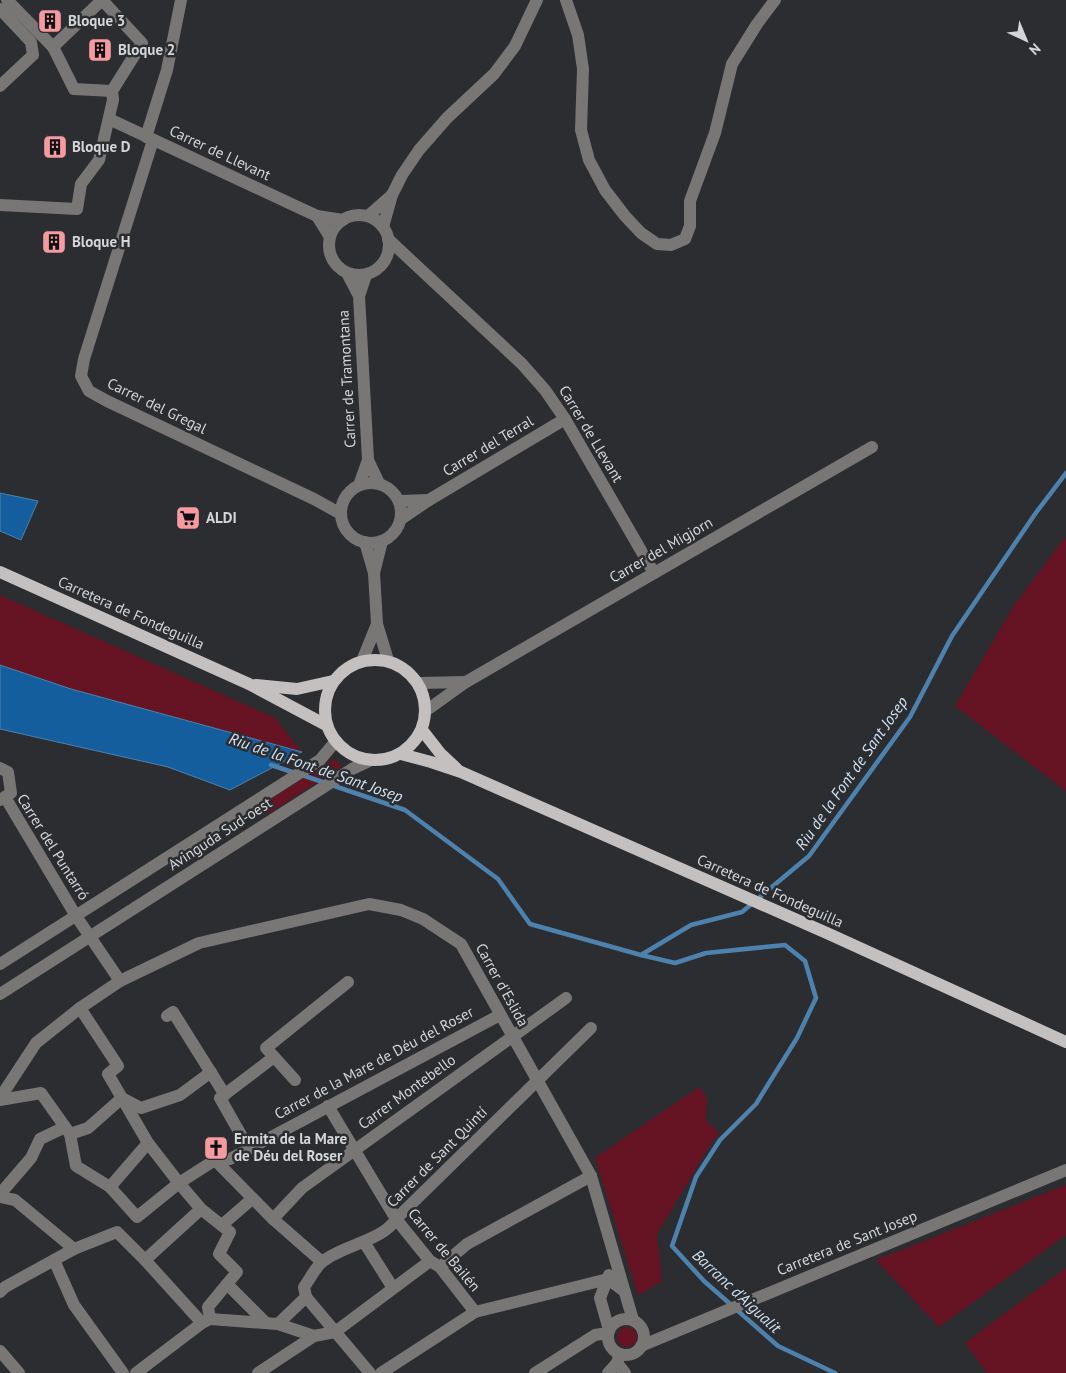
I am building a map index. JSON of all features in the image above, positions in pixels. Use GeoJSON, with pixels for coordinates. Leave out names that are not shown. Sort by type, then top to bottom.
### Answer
{"type":"FeatureCollection","features":[{"type":"Feature","properties":{"kind":"main road","name":"Carretera de Fondeguilla"},"geometry":{"type":"LineString","coordinates":[[0,572],[249,684],[326,725]]}},
{"type":"Feature","properties":{"kind":"main road"},"geometry":{"type":"LineString","coordinates":[[388,660],[406,669],[419,683],[427,710],[422,730],[401,754],[386,760],[369,761],[350,755],[335,742],[326,725],[325,702],[333,681],[362,661],[388,660]]}},
{"type":"Feature","properties":{"kind":"main road","name":"Carretera de Fondeguilla"},"geometry":{"type":"LineString","coordinates":[[249,684],[297,689],[333,681]]}},
{"type":"Feature","properties":{"kind":"main road","name":"Carretera de Fondeguilla"},"geometry":{"type":"LineString","coordinates":[[422,730],[440,753],[460,772]]}},
{"type":"Feature","properties":{"kind":"main road","name":"Carretera de Fondeguilla"},"geometry":{"type":"LineString","coordinates":[[401,754],[460,772],[829,934],[1066,1042]]}},
{"type":"Feature","properties":{"kind":"street"},"geometry":{"type":"LineString","coordinates":[[7,0],[53,47],[74,89],[112,91]]}},
{"type":"Feature","properties":{"kind":"street"},"geometry":{"type":"LineString","coordinates":[[0,205],[77,209],[81,184],[99,160],[113,100],[112,91],[142,43],[102,0],[53,47]]}},
{"type":"Feature","properties":{"kind":"street","name":"Carrer del Gregal"},"geometry":{"type":"LineString","coordinates":[[181,0],[167,70],[150,138],[84,359],[81,376],[89,391],[107,402],[314,499],[341,514]]}},
{"type":"Feature","properties":{"kind":"street"},"geometry":{"type":"LineString","coordinates":[[527,20],[529,0]]}},
{"type":"Feature","properties":{"kind":"street"},"geometry":{"type":"LineString","coordinates":[[386,233],[376,220],[368,216],[350,216],[333,230],[330,237],[330,254],[340,268],[347,273],[356,275],[375,271],[382,265],[387,257],[389,248],[386,233],[392,194],[402,175],[419,150],[447,118],[494,74],[515,46],[536,0]]}},
{"type":"Feature","properties":{"kind":"street"},"geometry":{"type":"LineString","coordinates":[[563,2],[578,35],[583,69],[581,130],[589,160],[604,190],[625,216],[642,233],[657,244],[671,245],[685,240],[690,226],[690,201],[715,133],[732,64],[757,24],[775,0]]}},
{"type":"Feature","properties":{"kind":"street"},"geometry":{"type":"LineString","coordinates":[[0,9],[32,42],[33,55],[0,86]]}},
{"type":"Feature","properties":{"kind":"street","name":"Carrer de Llevant"},"geometry":{"type":"LineString","coordinates":[[109,119],[317,216],[343,220]]}},
{"type":"Feature","properties":{"kind":"street"},"geometry":{"type":"LineString","coordinates":[[368,216],[392,194]]}},
{"type":"Feature","properties":{"kind":"street"},"geometry":{"type":"LineString","coordinates":[[317,216],[330,237]]}},
{"type":"Feature","properties":{"kind":"street","name":"Carrer de Llevant"},"geometry":{"type":"LineString","coordinates":[[386,233],[522,364],[545,390],[565,419],[654,573]]}},
{"type":"Feature","properties":{"kind":"street"},"geometry":{"type":"LineString","coordinates":[[387,257],[417,264]]}},
{"type":"Feature","properties":{"kind":"street","name":"Carrer de Tramontana"},"geometry":{"type":"LineString","coordinates":[[347,273],[359,296]]}},
{"type":"Feature","properties":{"kind":"street","name":"Carrer de Tramontana"},"geometry":{"type":"LineString","coordinates":[[366,274],[359,296],[368,460],[379,483]]}},
{"type":"Feature","properties":{"kind":"street","name":"Carrer del Terral"},"geometry":{"type":"LineString","coordinates":[[401,519],[428,500],[565,419]]}},
{"type":"Feature","properties":{"kind":"street","name":"Carrer del Migjorn"},"geometry":{"type":"LineString","coordinates":[[427,710],[466,682],[872,446]]}},
{"type":"Feature","properties":{"kind":"street","name":"Carrer de Tramontana"},"geometry":{"type":"LineString","coordinates":[[359,485],[368,460]]}},
{"type":"Feature","properties":{"kind":"street"},"geometry":{"type":"LineString","coordinates":[[369,482],[379,483],[395,493],[402,510],[401,519],[391,536],[374,543],[365,542],[351,535],[345,529],[341,514],[344,499],[350,491],[359,485],[369,482]]}},
{"type":"Feature","properties":{"kind":"street","name":"Carrer del Gregal"},"geometry":{"type":"LineString","coordinates":[[314,499],[344,499]]}},
{"type":"Feature","properties":{"kind":"street","name":"Carrer del Terral"},"geometry":{"type":"LineString","coordinates":[[399,501],[428,500]]}},
{"type":"Feature","properties":{"kind":"street"},"geometry":{"type":"LineString","coordinates":[[374,573],[382,540]]}},
{"type":"Feature","properties":{"kind":"street"},"geometry":{"type":"LineString","coordinates":[[365,542],[374,573],[377,624],[388,660]]}},
{"type":"Feature","properties":{"kind":"street"},"geometry":{"type":"LineString","coordinates":[[362,661],[377,624]]}},
{"type":"Feature","properties":{"kind":"street","name":"Carrer del Migjorn"},"geometry":{"type":"LineString","coordinates":[[419,683],[466,682]]}},
{"type":"Feature","properties":{"kind":"street","name":"Avinguda Sud-oest"},"geometry":{"type":"LineString","coordinates":[[0,964],[320,760],[335,742]]}},
{"type":"Feature","properties":{"kind":"street","name":"Avinguda Sud-oest"},"geometry":{"type":"LineString","coordinates":[[0,994],[352,769],[369,761]]}},
{"type":"Feature","properties":{"kind":"street"},"geometry":{"type":"LineString","coordinates":[[0,768],[8,772],[11,793],[2,798]]}},
{"type":"Feature","properties":{"kind":"street","name":"Carrer del Puntarró"},"geometry":{"type":"LineString","coordinates":[[2,798],[76,916]]}},
{"type":"Feature","properties":{"kind":"street","name":"Carrer d'Eslida"},"geometry":{"type":"LineString","coordinates":[[0,1099],[36,1043],[80,1008],[120,981],[199,943],[369,904],[401,910],[423,919],[461,944],[538,1081],[590,1176],[633,1320],[643,1332],[643,1342],[640,1346]]}},
{"type":"Feature","properties":{"kind":"street"},"geometry":{"type":"LineString","coordinates":[[76,916],[120,981]]}},
{"type":"Feature","properties":{"kind":"street"},"geometry":{"type":"LineString","coordinates":[[249,1149],[220,1098],[348,982]]}},
{"type":"Feature","properties":{"kind":"street","name":"Carrer Montebello"},"geometry":{"type":"LineString","coordinates":[[273,1219],[302,1188],[566,998]]}},
{"type":"Feature","properties":{"kind":"street"},"geometry":{"type":"LineString","coordinates":[[80,1008],[118,1066],[108,1074],[148,1143],[201,1209],[230,1232],[219,1254],[237,1272],[208,1307],[206,1321]]}},
{"type":"Feature","properties":{"kind":"street"},"geometry":{"type":"LineString","coordinates":[[167,1016],[173,1012],[225,1095]]}},
{"type":"Feature","properties":{"kind":"street","name":"Carrer de la Mare de Déu del Roser"},"geometry":{"type":"LineString","coordinates":[[110,1187],[137,1217],[179,1183],[215,1160],[230,1159],[500,1014]]}},
{"type":"Feature","properties":{"kind":"street","name":"Carrer de Sant Quintí"},"geometry":{"type":"LineString","coordinates":[[306,1297],[304,1287],[322,1262],[392,1226],[591,1028]]}},
{"type":"Feature","properties":{"kind":"street"},"geometry":{"type":"LineString","coordinates":[[270,1053],[295,1080]]}},
{"type":"Feature","properties":{"kind":"street"},"geometry":{"type":"LineString","coordinates":[[122,1098],[141,1108],[180,1095],[211,1072]]}},
{"type":"Feature","properties":{"kind":"street"},"geometry":{"type":"LineString","coordinates":[[0,1099],[41,1093],[68,1130],[76,1166],[110,1187],[148,1143]]}},
{"type":"Feature","properties":{"kind":"street"},"geometry":{"type":"LineString","coordinates":[[74,1249],[15,1200],[0,1195],[31,1158],[40,1139],[68,1130],[88,1128],[122,1098]]}},
{"type":"Feature","properties":{"kind":"street","name":"Carrer de Bailén"},"geometry":{"type":"LineString","coordinates":[[328,1106],[396,1220],[475,1312]]}},
{"type":"Feature","properties":{"kind":"street"},"geometry":{"type":"LineString","coordinates":[[215,1160],[252,1199],[322,1262]]}},
{"type":"Feature","properties":{"kind":"street","name":"Carretera de Sant Josep"},"geometry":{"type":"LineString","coordinates":[[617,1366],[640,1346],[1066,1170]]}},
{"type":"Feature","properties":{"kind":"street"},"geometry":{"type":"LineString","coordinates":[[266,1371],[314,1336],[335,1332],[394,1288],[467,1244],[590,1176]]}},
{"type":"Feature","properties":{"kind":"street"},"geometry":{"type":"LineString","coordinates":[[222,1225],[252,1199]]}},
{"type":"Feature","properties":{"kind":"street"},"geometry":{"type":"LineString","coordinates":[[146,1260],[201,1209]]}},
{"type":"Feature","properties":{"kind":"street"},"geometry":{"type":"LineString","coordinates":[[2,1287],[74,1249],[117,1232],[206,1321]]}},
{"type":"Feature","properties":{"kind":"street"},"geometry":{"type":"LineString","coordinates":[[364,1242],[394,1288]]}},
{"type":"Feature","properties":{"kind":"street"},"geometry":{"type":"LineString","coordinates":[[54,1260],[74,1305],[123,1373]]}},
{"type":"Feature","properties":{"kind":"street"},"geometry":{"type":"LineString","coordinates":[[615,1262],[600,1298],[609,1344],[615,1352],[617,1366]]}},
{"type":"Feature","properties":{"kind":"street"},"geometry":{"type":"LineString","coordinates":[[608,1279],[624,1291]]}},
{"type":"Feature","properties":{"kind":"street"},"geometry":{"type":"LineString","coordinates":[[381,1373],[475,1312],[608,1279]]}},
{"type":"Feature","properties":{"kind":"street"},"geometry":{"type":"LineString","coordinates":[[227,1284],[272,1323]]}},
{"type":"Feature","properties":{"kind":"street"},"geometry":{"type":"LineString","coordinates":[[272,1323],[306,1297],[370,1373]]}},
{"type":"Feature","properties":{"kind":"street"},"geometry":{"type":"LineString","coordinates":[[535,1373],[596,1335],[608,1332],[612,1325],[622,1319],[633,1320]]}},
{"type":"Feature","properties":{"kind":"street"},"geometry":{"type":"LineString","coordinates":[[136,1373],[206,1321],[272,1323],[314,1336]]}},
{"type":"Feature","properties":{"kind":"street"},"geometry":{"type":"LineString","coordinates":[[0,1351],[19,1373]]}},
{"type":"Feature","properties":{"kind":"shaded area"},"geometry":{"type":"Polygon","coordinates":[[[1066,536],[1066,791],[955,706],[1015,604],[1066,536]]]}},
{"type":"Feature","properties":{"kind":"shaded area"},"geometry":{"type":"Polygon","coordinates":[[[0,595],[275,718],[302,752],[64,687],[0,665],[0,595]]]}},
{"type":"Feature","properties":{"kind":"shaded area"},"geometry":{"type":"Polygon","coordinates":[[[334,759],[342,766],[266,815],[260,806],[334,759]]]}},
{"type":"Feature","properties":{"kind":"shaded area"},"geometry":{"type":"Polygon","coordinates":[[[699,1087],[707,1098],[706,1120],[720,1134],[713,1140],[657,1234],[662,1281],[638,1295],[595,1158],[699,1087]]]}},
{"type":"Feature","properties":{"kind":"shaded area"},"geometry":{"type":"Polygon","coordinates":[[[1066,1185],[1066,1235],[939,1327],[876,1260],[1066,1185]]]}},
{"type":"Feature","properties":{"kind":"shaded area"},"geometry":{"type":"Polygon","coordinates":[[[1066,1268],[1066,1373],[987,1373],[965,1343],[1066,1268]]]}},
{"type":"Feature","properties":{"kind":"shaded area"},"geometry":{"type":"Polygon","coordinates":[[[627,1327],[634,1330],[637,1337],[634,1344],[627,1347],[620,1344],[617,1337],[620,1330],[627,1327]]]}},
{"type":"Feature","properties":{"kind":"water"},"geometry":{"type":"Polygon","coordinates":[[[0,493],[38,501],[21,540],[0,531],[0,493]]]}},
{"type":"Feature","properties":{"kind":"water"},"geometry":{"type":"Polygon","coordinates":[[[0,665],[71,689],[302,752],[230,790],[168,767],[0,729],[0,665]]]}},
{"type":"Feature","properties":{"kind":"waterway","name":"Riu de la Font de Sant Josep"},"geometry":{"type":"LineString","coordinates":[[302,775],[405,810],[498,879],[530,924],[641,955],[691,925],[742,912],[809,856],[910,717],[952,636],[1035,514],[1066,473]]}},
{"type":"Feature","properties":{"kind":"waterway","name":"Riu de la Font de Sant Josep"},"geometry":{"type":"LineString","coordinates":[[271,765],[295,773]]}},
{"type":"Feature","properties":{"kind":"waterway","name":"Barranc d'Aigualit"},"geometry":{"type":"LineString","coordinates":[[641,955],[675,963],[706,953],[785,945],[805,961],[816,998],[797,1038],[756,1104],[720,1140],[696,1177],[672,1246],[704,1281],[778,1346],[835,1373]]}},
{"type":"Feature","properties":{"kind":"place","name":"Bloque 3"},"geometry":{"type":"Point","coordinates":[50,21]}},
{"type":"Feature","properties":{"kind":"place","name":"Bloque 2"},"geometry":{"type":"Point","coordinates":[100,50]}},
{"type":"Feature","properties":{"kind":"place","name":"Bloque D"},"geometry":{"type":"Point","coordinates":[55,147]}},
{"type":"Feature","properties":{"kind":"place","name":"Bloque H"},"geometry":{"type":"Point","coordinates":[54,242]}},
{"type":"Feature","properties":{"kind":"place","name":"ALDI"},"geometry":{"type":"Point","coordinates":[188,518]}},
{"type":"Feature","properties":{"kind":"place","name":"Ermita de la Mare de Déu del Roser"},"geometry":{"type":"Point","coordinates":[216,1148]}}]}
